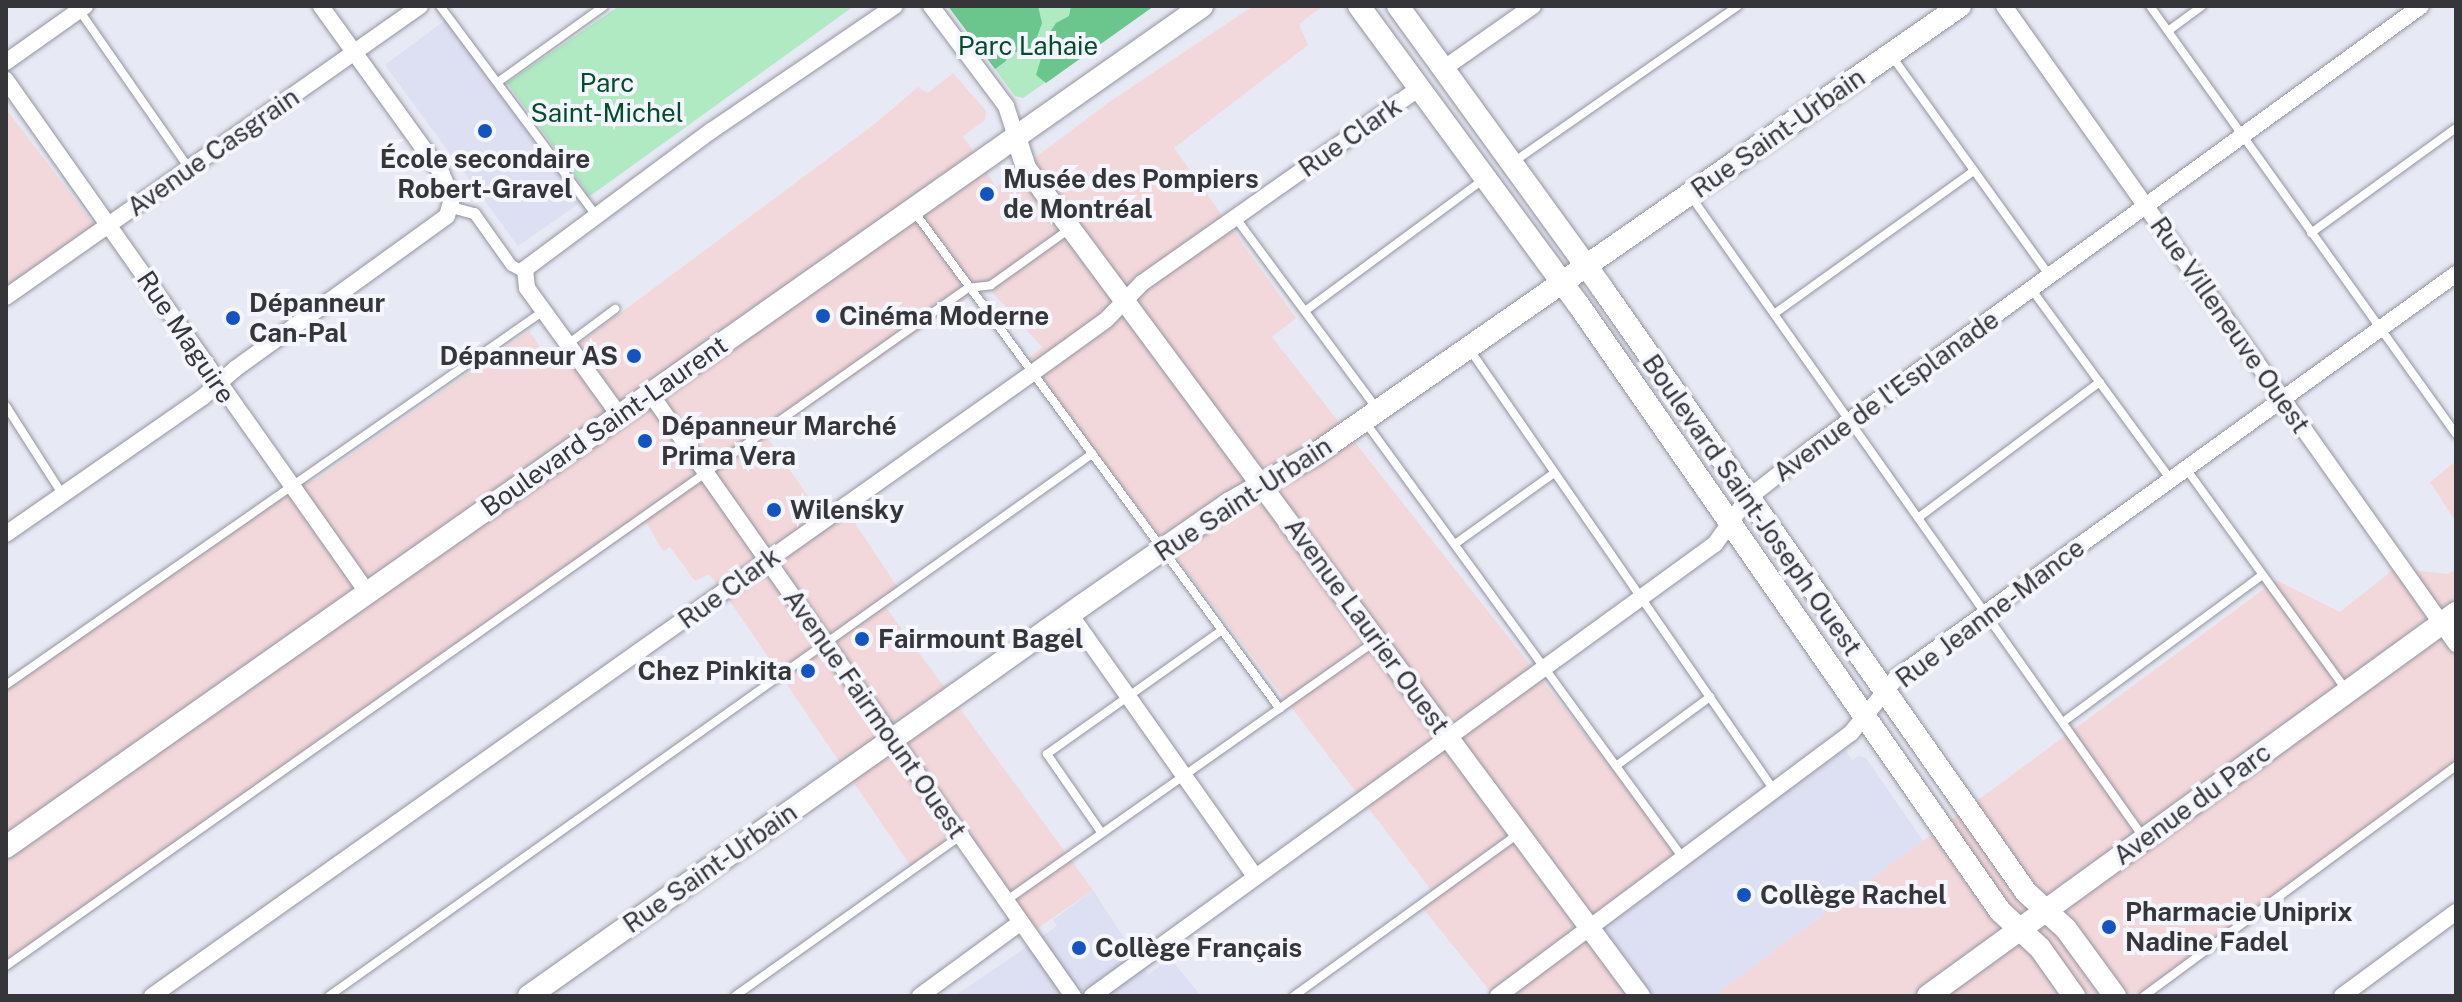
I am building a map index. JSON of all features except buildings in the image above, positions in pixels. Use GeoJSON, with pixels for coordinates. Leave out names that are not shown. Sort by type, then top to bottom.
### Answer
{"type":"FeatureCollection","features":[{"type":"Feature","properties":{"kind":"main road","name":"Boulevard Saint-Laurent"},"geometry":{"type":"LineString","coordinates":[[6,847],[1202,6]]}},
{"type":"Feature","properties":{"kind":"main road","name":"Boulevard Saint-Joseph Ouest"},"geometry":{"type":"LineString","coordinates":[[1359,6],[1561,282],[2000,911],[2040,948],[2074,996]]}},
{"type":"Feature","properties":{"kind":"main road","name":"Boulevard Saint-Joseph Ouest"},"geometry":{"type":"LineString","coordinates":[[1398,6],[2026,892],[2066,929],[2115,996]]}},
{"type":"Feature","properties":{"kind":"main road","name":"Rue Saint-Urbain"},"geometry":{"type":"LineString","coordinates":[[529,996],[1162,550],[1230,503],[1263,486],[1371,415],[1960,6]]}},
{"type":"Feature","properties":{"kind":"main road","name":"Avenue du Parc"},"geometry":{"type":"LineString","coordinates":[[1928,996],[2449,618]]}},
{"type":"Feature","properties":{"kind":"street"},"geometry":{"type":"LineString","coordinates":[[6,534],[439,226],[451,207],[450,192],[442,174],[321,6]]}},
{"type":"Feature","properties":{"kind":"street","name":"Avenue Casgrain"},"geometry":{"type":"LineString","coordinates":[[6,297],[420,6]]}},
{"type":"Feature","properties":{"kind":"street"},"geometry":{"type":"LineString","coordinates":[[619,415],[542,312],[525,284],[524,272],[535,259],[596,215],[895,6]]}},
{"type":"Feature","properties":{"kind":"street"},"geometry":{"type":"LineString","coordinates":[[931,6],[1006,106],[1016,137]]}},
{"type":"Feature","properties":{"kind":"street"},"geometry":{"type":"LineString","coordinates":[[1443,69],[1533,6]]}},
{"type":"Feature","properties":{"kind":"street","name":"Rue Villeneuve Ouest"},"geometry":{"type":"LineString","coordinates":[[2004,6],[2283,401],[2449,618],[2456,644]]}},
{"type":"Feature","properties":{"kind":"street","name":"Avenue de l'Esplanade"},"geometry":{"type":"LineString","coordinates":[[1092,996],[1715,544],[1747,499],[1849,421],[2421,6]]}},
{"type":"Feature","properties":{"kind":"street"},"geometry":{"type":"LineString","coordinates":[[6,62],[82,8]]}},
{"type":"Feature","properties":{"kind":"street","name":"Rue Maguire"},"geometry":{"type":"LineString","coordinates":[[6,80],[367,592]]}},
{"type":"Feature","properties":{"kind":"street","name":"Rue Clark"},"geometry":{"type":"LineString","coordinates":[[152,996],[1031,374],[1124,302],[1142,283],[1418,89]]}},
{"type":"Feature","properties":{"kind":"street","name":"Avenue Laurier Ouest"},"geometry":{"type":"LineString","coordinates":[[1016,137],[1026,168],[1640,996]]}},
{"type":"Feature","properties":{"kind":"street"},"geometry":{"type":"LineString","coordinates":[[451,207],[474,213],[507,260],[524,272]]}},
{"type":"Feature","properties":{"kind":"street","name":"Rue Jeanne-Mance"},"geometry":{"type":"LineString","coordinates":[[1498,996],[1851,733],[1897,677],[2456,274]]}},
{"type":"Feature","properties":{"kind":"street","name":"Avenue Fairmount Ouest"},"geometry":{"type":"LineString","coordinates":[[650,393],[1073,996]]}},
{"type":"Feature","properties":{"kind":"street"},"geometry":{"type":"LineString","coordinates":[[1070,614],[1255,876]]}},
{"type":"Feature","properties":{"kind":"street"},"geometry":{"type":"LineString","coordinates":[[2342,996],[2456,912]]}},
{"type":"Feature","properties":{"kind":"street"},"geometry":{"type":"LineString","coordinates":[[920,996],[1021,922]]}},
{"type":"Feature","properties":{"kind":"lane"},"geometry":{"type":"LineString","coordinates":[[440,6],[596,215]]}},
{"type":"Feature","properties":{"kind":"lane"},"geometry":{"type":"LineString","coordinates":[[498,82],[604,6]]}},
{"type":"Feature","properties":{"kind":"lane"},"geometry":{"type":"LineString","coordinates":[[1510,164],[1738,6]]}},
{"type":"Feature","properties":{"kind":"lane"},"geometry":{"type":"LineString","coordinates":[[2150,6],[2456,434]]}},
{"type":"Feature","properties":{"kind":"lane"},"geometry":{"type":"LineString","coordinates":[[2168,31],[2202,6]]}},
{"type":"Feature","properties":{"kind":"lane"},"geometry":{"type":"LineString","coordinates":[[82,8],[190,169]]}},
{"type":"Feature","properties":{"kind":"lane"},"geometry":{"type":"LineString","coordinates":[[1891,54],[2050,276]]}},
{"type":"Feature","properties":{"kind":"lane"},"geometry":{"type":"LineString","coordinates":[[2311,233],[2456,128]]}},
{"type":"Feature","properties":{"kind":"lane"},"geometry":{"type":"LineString","coordinates":[[1774,314],[1974,171]]}},
{"type":"Feature","properties":{"kind":"lane"},"geometry":{"type":"LineString","coordinates":[[1305,311],[1484,180]]}},
{"type":"Feature","properties":{"kind":"lane"},"geometry":{"type":"LineString","coordinates":[[1690,194],[2144,838]]}},
{"type":"Feature","properties":{"kind":"lane"},"geometry":{"type":"LineString","coordinates":[[912,209],[1280,709]]}},
{"type":"Feature","properties":{"kind":"lane"},"geometry":{"type":"LineString","coordinates":[[1235,217],[1305,311],[1455,544],[1683,859]]}},
{"type":"Feature","properties":{"kind":"lane"},"geometry":{"type":"LineString","coordinates":[[6,966],[968,288],[991,285],[1071,228]]}},
{"type":"Feature","properties":{"kind":"lane"},"geometry":{"type":"LineString","coordinates":[[2032,290],[2172,481]]}},
{"type":"Feature","properties":{"kind":"lane"},"geometry":{"type":"LineString","coordinates":[[567,344],[615,309]]}},
{"type":"Feature","properties":{"kind":"lane"},"geometry":{"type":"LineString","coordinates":[[6,685],[542,312]]}},
{"type":"Feature","properties":{"kind":"lane"},"geometry":{"type":"LineString","coordinates":[[1468,347],[1775,790]]}},
{"type":"Feature","properties":{"kind":"lane"},"geometry":{"type":"LineString","coordinates":[[1918,518],[2100,382]]}},
{"type":"Feature","properties":{"kind":"lane"},"geometry":{"type":"LineString","coordinates":[[7,410],[63,495]]}},
{"type":"Feature","properties":{"kind":"lane"},"geometry":{"type":"LineString","coordinates":[[329,996],[1092,454]]}},
{"type":"Feature","properties":{"kind":"lane"},"geometry":{"type":"LineString","coordinates":[[2187,470],[2348,692]]}},
{"type":"Feature","properties":{"kind":"lane"},"geometry":{"type":"LineString","coordinates":[[1455,544],[1554,473]]}},
{"type":"Feature","properties":{"kind":"lane"},"geometry":{"type":"LineString","coordinates":[[2063,722],[2261,576]]}},
{"type":"Feature","properties":{"kind":"lane"},"geometry":{"type":"LineString","coordinates":[[1101,832],[1047,754],[1222,630]]}},
{"type":"Feature","properties":{"kind":"lane"},"geometry":{"type":"LineString","coordinates":[[1006,901],[1376,639]]}},
{"type":"Feature","properties":{"kind":"lane"},"geometry":{"type":"LineString","coordinates":[[1616,766],[1710,697]]}},
{"type":"Feature","properties":{"kind":"lane"},"geometry":{"type":"LineString","coordinates":[[2144,996],[2456,766]]}},
{"type":"Feature","properties":{"kind":"lane"},"geometry":{"type":"LineString","coordinates":[[1294,996],[1519,833]]}},
{"type":"Feature","properties":{"kind":"lane"},"geometry":{"type":"LineString","coordinates":[[735,996],[960,836]]}},
{"type":"Feature","properties":{"kind":"shaded area"},"geometry":{"type":"Polygon","coordinates":[[[1253,6],[1323,6],[1299,24],[1308,45],[1174,148],[1296,318],[1272,337],[1683,859],[1640,996],[1520,996],[1517,993],[1494,996],[1420,905],[1435,895],[1026,361],[1042,347],[986,285],[766,436],[819,512],[839,499],[898,588],[881,601],[1093,890],[1028,935],[956,836],[912,868],[709,574],[695,581],[670,547],[663,551],[646,522],[296,762],[184,846],[6,968],[6,682],[292,487],[317,479],[529,331],[552,364],[872,126],[918,87],[928,93],[953,73],[986,111],[985,120],[963,136],[996,187],[1108,103],[1253,6]]]}},
{"type":"Feature","properties":{"kind":"shaded area","name":"École secondaire Robert-Gravel"},"geometry":{"type":"Polygon","coordinates":[[[451,16],[498,82],[590,196],[518,246],[385,65],[451,16]]]}},
{"type":"Feature","properties":{"kind":"shaded area"},"geometry":{"type":"Polygon","coordinates":[[[6,109],[104,238],[6,305],[6,109]]]}},
{"type":"Feature","properties":{"kind":"shaded area"},"geometry":{"type":"Polygon","coordinates":[[[2456,461],[2456,522],[2430,482],[2456,461]]]}},
{"type":"Feature","properties":{"kind":"shaded area"},"geometry":{"type":"Polygon","coordinates":[[[2395,568],[2448,574],[2456,569],[2456,766],[2144,996],[1713,996],[2276,580],[2340,612],[2395,568]]]}},
{"type":"Feature","properties":{"kind":"shaded area","name":"Collège Rachel"},"geometry":{"type":"Polygon","coordinates":[[[1845,750],[1852,761],[1858,756],[1866,758],[1923,841],[1713,996],[1640,996],[1591,930],[1845,750]]]}},
{"type":"Feature","properties":{"kind":"shaded area","name":"Collège Français"},"geometry":{"type":"Polygon","coordinates":[[[1093,890],[1148,975],[1170,958],[1201,996],[955,996],[1057,926],[1053,920],[1093,890]]]}},
{"type":"Feature","properties":{"kind":"green space","name":"Parc Saint-Michel"},"geometry":{"type":"Polygon","coordinates":[[[619,6],[854,6],[590,196],[507,83],[619,6]]]}},
{"type":"Feature","properties":{"kind":"green space","name":"Parc Lahaie"},"geometry":{"type":"Polygon","coordinates":[[[948,6],[1154,6],[1023,98],[1015,96],[948,6]]]}},
{"type":"Feature","properties":{"kind":"green space"},"geometry":{"type":"Polygon","coordinates":[[[948,6],[1038,6],[1042,23],[1034,46],[1025,52],[1007,52],[1006,61],[995,69],[948,6]]]}},
{"type":"Feature","properties":{"kind":"green space"},"geometry":{"type":"Polygon","coordinates":[[[1071,6],[1154,6],[1046,83],[1036,75],[1048,35],[1056,23],[1069,16],[1071,6]]]}},
{"type":"Feature","properties":{"kind":"place","name":"École secondaire Robert-Gravel"},"geometry":{"type":"Point","coordinates":[485,131]}},
{"type":"Feature","properties":{"kind":"place","name":"Musée des Pompiers de Montréal"},"geometry":{"type":"Point","coordinates":[987,194]}},
{"type":"Feature","properties":{"kind":"place","name":"Cinéma Moderne"},"geometry":{"type":"Point","coordinates":[823,316]}},
{"type":"Feature","properties":{"kind":"place","name":"Dépanneur Can-Pal"},"geometry":{"type":"Point","coordinates":[233,318]}},
{"type":"Feature","properties":{"kind":"place","name":"Dépanneur AS"},"geometry":{"type":"Point","coordinates":[634,356]}},
{"type":"Feature","properties":{"kind":"place","name":"Dépanneur Marché Prima Vera"},"geometry":{"type":"Point","coordinates":[645,441]}},
{"type":"Feature","properties":{"kind":"place","name":"Wilensky"},"geometry":{"type":"Point","coordinates":[774,510]}},
{"type":"Feature","properties":{"kind":"place","name":"Fairmount Bagel"},"geometry":{"type":"Point","coordinates":[862,639]}},
{"type":"Feature","properties":{"kind":"place","name":"Chez Pinkita"},"geometry":{"type":"Point","coordinates":[808,671]}},
{"type":"Feature","properties":{"kind":"place","name":"Collège Rachel"},"geometry":{"type":"Point","coordinates":[1744,895]}},
{"type":"Feature","properties":{"kind":"place","name":"Pharmacie Uniprix Nadine Fadel"},"geometry":{"type":"Point","coordinates":[2109,927]}},
{"type":"Feature","properties":{"kind":"place","name":"Collège Français"},"geometry":{"type":"Point","coordinates":[1079,948]}}]}
